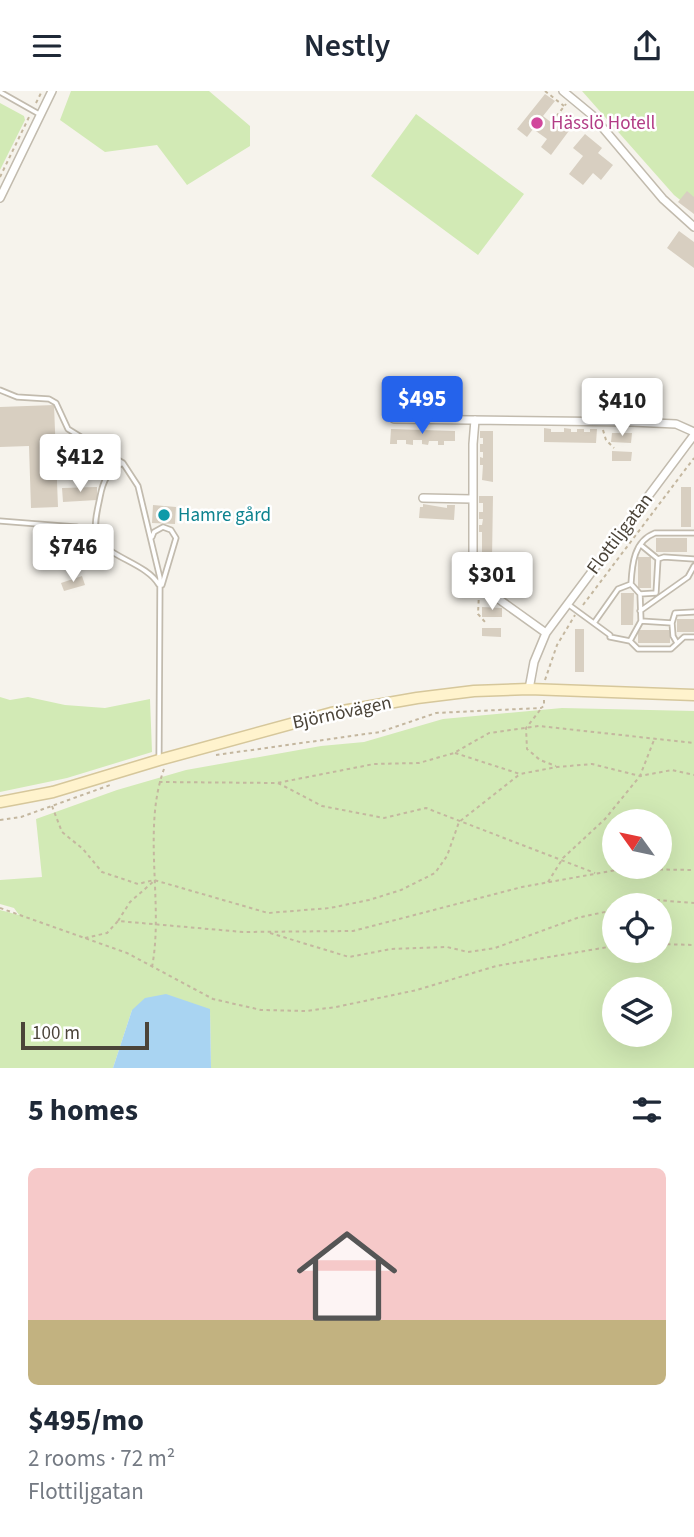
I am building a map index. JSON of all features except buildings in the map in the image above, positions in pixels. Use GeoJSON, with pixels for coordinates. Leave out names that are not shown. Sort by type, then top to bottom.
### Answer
{"type":"FeatureCollection","features":[{"type":"Feature","properties":{"kind":"main road","name":"Björnövägen"},"geometry":{"type":"LineString","coordinates":[[0,802],[53,792],[162,764],[354,708],[474,691],[529,689],[694,695]]}},
{"type":"Feature","properties":{"kind":"street"},"geometry":{"type":"LineString","coordinates":[[0,198],[52,91]]}},
{"type":"Feature","properties":{"kind":"street"},"geometry":{"type":"LineString","coordinates":[[563,91],[606,130],[663,199],[694,227]]}},
{"type":"Feature","properties":{"kind":"street","name":"Flottiljgatan"},"geometry":{"type":"LineString","coordinates":[[394,419],[676,424],[694,433],[546,633],[534,662],[529,689]]}},
{"type":"Feature","properties":{"kind":"street"},"geometry":{"type":"LineString","coordinates":[[475,420],[473,573],[479,585],[546,633]]}},
{"type":"Feature","properties":{"kind":"street"},"geometry":{"type":"LineString","coordinates":[[423,498],[472,499]]}},
{"type":"Feature","properties":{"kind":"lane"},"geometry":{"type":"LineString","coordinates":[[0,92],[41,115]]}},
{"type":"Feature","properties":{"kind":"lane"},"geometry":{"type":"LineString","coordinates":[[0,390],[17,397],[52,401],[60,409],[68,429],[123,463],[138,486],[161,589],[162,764]]}},
{"type":"Feature","properties":{"kind":"lane"},"geometry":{"type":"LineString","coordinates":[[123,463],[113,467],[104,483],[96,532],[108,548],[146,569],[161,589]]}},
{"type":"Feature","properties":{"kind":"lane"},"geometry":{"type":"LineString","coordinates":[[0,521],[76,527],[96,532]]}},
{"type":"Feature","properties":{"kind":"lane"},"geometry":{"type":"LineString","coordinates":[[151,538],[154,532],[163,527],[171,530],[176,538],[161,589]]}},
{"type":"Feature","properties":{"kind":"lane"},"geometry":{"type":"LineString","coordinates":[[630,641],[640,621],[640,594],[631,584],[633,557],[649,535],[654,533],[694,533]]}},
{"type":"Feature","properties":{"kind":"lane"},"geometry":{"type":"LineString","coordinates":[[641,545],[658,559]]}},
{"type":"Feature","properties":{"kind":"lane"},"geometry":{"type":"LineString","coordinates":[[658,559],[694,559]]}},
{"type":"Feature","properties":{"kind":"lane"},"geometry":{"type":"LineString","coordinates":[[658,559],[658,595]]}},
{"type":"Feature","properties":{"kind":"lane"},"geometry":{"type":"LineString","coordinates":[[688,577],[694,565]]}},
{"type":"Feature","properties":{"kind":"lane"},"geometry":{"type":"LineString","coordinates":[[640,611],[658,595],[688,577],[694,577]]}},
{"type":"Feature","properties":{"kind":"lane"},"geometry":{"type":"LineString","coordinates":[[594,623],[618,589],[631,584]]}},
{"type":"Feature","properties":{"kind":"lane"},"geometry":{"type":"LineString","coordinates":[[640,594],[658,595]]}},
{"type":"Feature","properties":{"kind":"lane"},"geometry":{"type":"LineString","coordinates":[[567,604],[610,636],[630,641],[638,649],[671,649],[684,637],[694,637]]}},
{"type":"Feature","properties":{"kind":"lane"},"geometry":{"type":"LineString","coordinates":[[677,643],[673,636],[672,623],[675,613],[694,613]]}},
{"type":"Feature","properties":{"kind":"lane"},"geometry":{"type":"LineString","coordinates":[[640,621],[672,623]]}},
{"type":"Feature","properties":{"kind":"path"},"geometry":{"type":"LineString","coordinates":[[0,177],[42,91]]}},
{"type":"Feature","properties":{"kind":"path"},"geometry":{"type":"LineString","coordinates":[[545,91],[565,106]]}},
{"type":"Feature","properties":{"kind":"path"},"geometry":{"type":"LineString","coordinates":[[552,122],[571,98]]}},
{"type":"Feature","properties":{"kind":"path"},"geometry":{"type":"LineString","coordinates":[[604,422],[604,437],[614,448]]}},
{"type":"Feature","properties":{"kind":"path"},"geometry":{"type":"LineString","coordinates":[[557,767],[540,760],[527,749],[526,728],[544,706],[546,674],[556,645],[694,459]]}},
{"type":"Feature","properties":{"kind":"path"},"geometry":{"type":"LineString","coordinates":[[479,585],[478,614],[485,622]]}},
{"type":"Feature","properties":{"kind":"path"},"geometry":{"type":"LineString","coordinates":[[206,757],[380,732],[436,713],[541,708]]}},
{"type":"Feature","properties":{"kind":"path"},"geometry":{"type":"LineString","coordinates":[[159,782],[277,783],[374,764],[419,763],[454,753],[489,733],[539,726],[694,743]]}},
{"type":"Feature","properties":{"kind":"path"},"geometry":{"type":"LineString","coordinates":[[547,883],[563,858],[605,819],[640,776],[655,738]]}},
{"type":"Feature","properties":{"kind":"path"},"geometry":{"type":"LineString","coordinates":[[454,753],[520,774]]}},
{"type":"Feature","properties":{"kind":"path"},"geometry":{"type":"LineString","coordinates":[[155,771],[162,764]]}},
{"type":"Feature","properties":{"kind":"path"},"geometry":{"type":"LineString","coordinates":[[152,967],[156,948],[156,805],[162,764]]}},
{"type":"Feature","properties":{"kind":"path"},"geometry":{"type":"LineString","coordinates":[[51,805],[62,832],[83,849],[102,872],[138,884],[154,880],[268,913],[330,908],[369,900],[401,890],[435,873],[447,856],[459,822],[520,774],[592,764],[640,776],[672,770],[694,775]]}},
{"type":"Feature","properties":{"kind":"path"},"geometry":{"type":"LineString","coordinates":[[277,783],[322,806],[384,818],[426,808],[563,858],[597,874]]}},
{"type":"Feature","properties":{"kind":"path"},"geometry":{"type":"LineString","coordinates":[[0,820],[20,817],[113,784]]}},
{"type":"Feature","properties":{"kind":"path"},"geometry":{"type":"LineString","coordinates":[[118,921],[243,932],[353,931],[547,883],[622,869],[694,870]]}},
{"type":"Feature","properties":{"kind":"path"},"geometry":{"type":"LineString","coordinates":[[85,938],[107,933],[130,902],[154,880]]}},
{"type":"Feature","properties":{"kind":"path"},"geometry":{"type":"LineString","coordinates":[[672,901],[694,903]]}},
{"type":"Feature","properties":{"kind":"path"},"geometry":{"type":"LineString","coordinates":[[0,908],[127,953],[197,992],[233,1005],[261,1010],[306,1011],[337,1007],[417,990],[496,966],[602,948]]}},
{"type":"Feature","properties":{"kind":"path"},"geometry":{"type":"LineString","coordinates":[[267,932],[349,957],[391,949],[447,947],[468,952],[495,949],[577,918],[602,912]]}},
{"type":"Feature","properties":{"kind":"path"},"geometry":{"type":"LineString","coordinates":[[672,944],[694,945]]}},
{"type":"Feature","properties":{"kind":"green space"},"geometry":{"type":"Polygon","coordinates":[[[71,91],[209,91],[250,126],[250,146],[187,185],[157,145],[105,152],[60,120],[71,91]]]}},
{"type":"Feature","properties":{"kind":"green space"},"geometry":{"type":"Polygon","coordinates":[[[582,91],[694,91],[694,211],[674,195],[582,91]]]}},
{"type":"Feature","properties":{"kind":"green space"},"geometry":{"type":"Polygon","coordinates":[[[0,103],[24,116],[25,120],[0,170],[0,103]]]}},
{"type":"Feature","properties":{"kind":"green space"},"geometry":{"type":"Polygon","coordinates":[[[416,114],[524,194],[478,255],[371,176],[416,114]]]}},
{"type":"Feature","properties":{"kind":"green space"},"geometry":{"type":"Polygon","coordinates":[[[0,697],[10,700],[28,697],[65,705],[105,708],[150,699],[152,752],[67,778],[0,792],[0,697]]]}},
{"type":"Feature","properties":{"kind":"green space"},"geometry":{"type":"Polygon","coordinates":[[[562,708],[694,711],[694,1068],[211,1068],[210,1010],[132,1010],[113,1068],[0,1068],[0,910],[19,915],[14,908],[0,904],[0,880],[42,877],[36,819],[117,790],[186,770],[321,746],[364,742],[443,719],[562,708]]]}},
{"type":"Feature","properties":{"kind":"water"},"geometry":{"type":"Polygon","coordinates":[[[166,994],[210,1009],[211,1068],[113,1068],[132,1010],[145,998],[166,994]]]}},
{"type":"Feature","properties":{"kind":"place","name":"Hässlö Hotell"},"geometry":{"type":"Point","coordinates":[537,123]}},
{"type":"Feature","properties":{"kind":"place","name":"Hamre gård"},"geometry":{"type":"Point","coordinates":[164,515]}}]}
